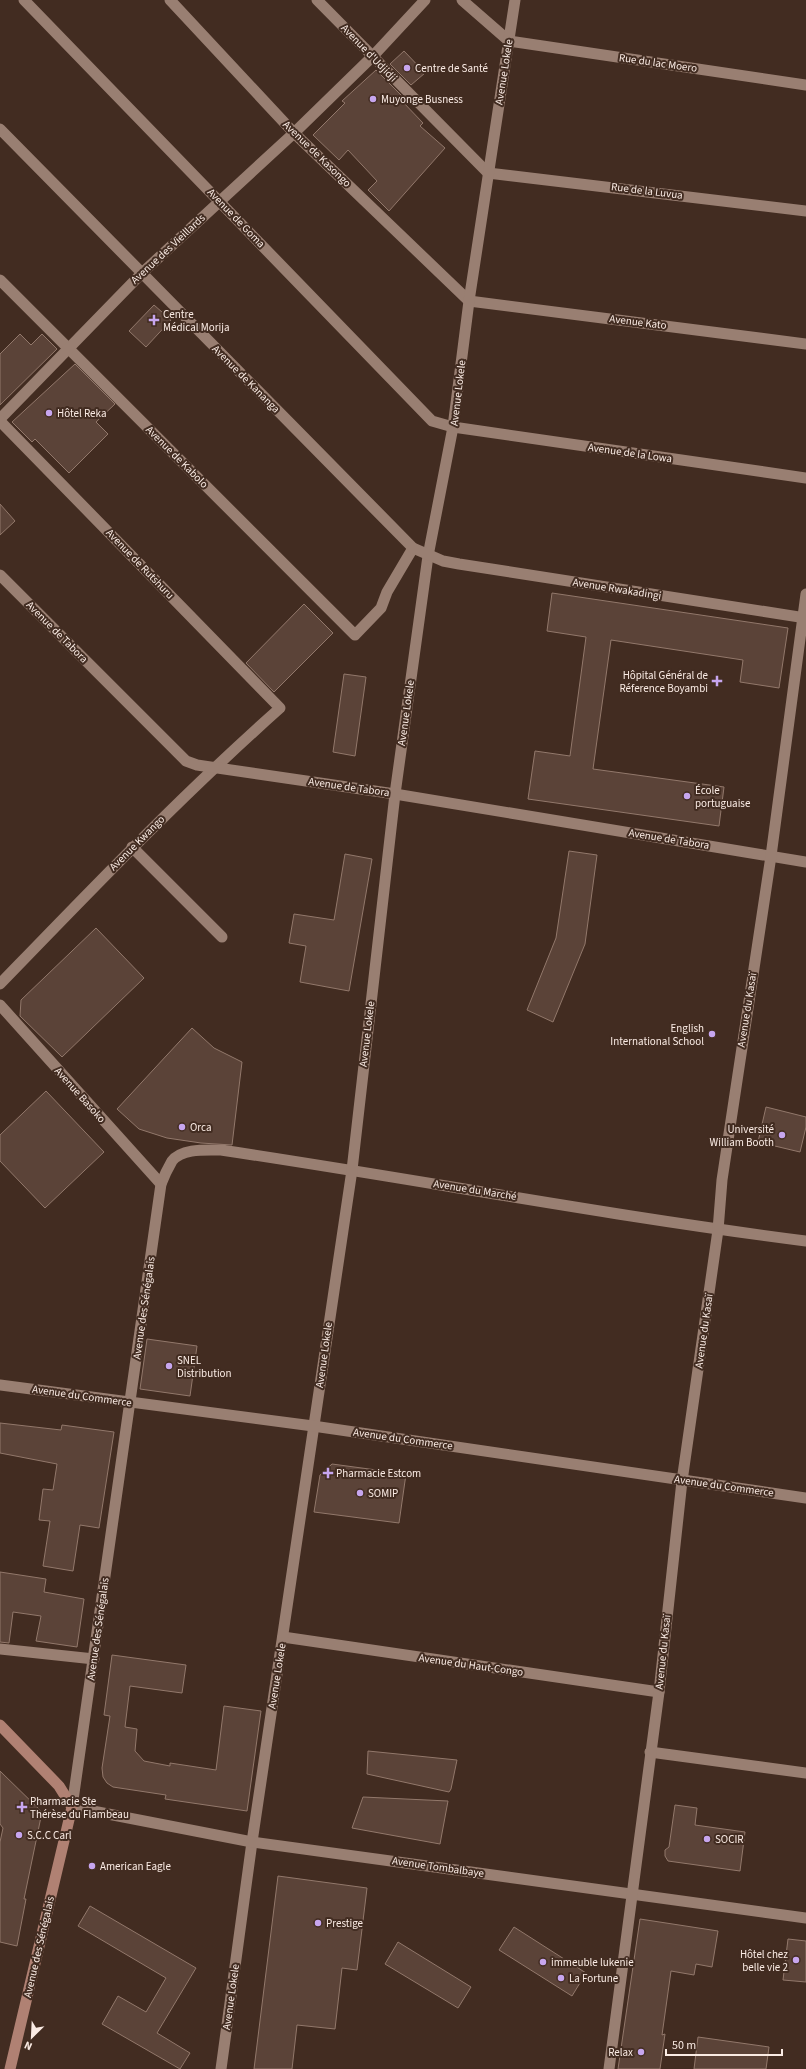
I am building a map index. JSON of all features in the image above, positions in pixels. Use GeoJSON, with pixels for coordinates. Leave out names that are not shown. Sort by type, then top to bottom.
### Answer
{"type":"FeatureCollection","features":[{"type":"Feature","properties":{"kind":"main road"},"geometry":{"type":"LineString","coordinates":[[0,1725],[59,1786],[72,1807]]}},
{"type":"Feature","properties":{"kind":"main road","name":"Avenue des Sénégalais"},"geometry":{"type":"LineString","coordinates":[[10,2069],[72,1807]]}},
{"type":"Feature","properties":{"kind":"street","name":"Avenue de Goma"},"geometry":{"type":"LineString","coordinates":[[24,0],[418,408],[432,421],[453,427]]}},
{"type":"Feature","properties":{"kind":"street","name":"Avenue de Kasongo"},"geometry":{"type":"LineString","coordinates":[[170,0],[294,133],[469,301]]}},
{"type":"Feature","properties":{"kind":"street","name":"Avenue d'Udjidji"},"geometry":{"type":"LineString","coordinates":[[317,0],[488,173]]}},
{"type":"Feature","properties":{"kind":"street","name":"Avenue des Vieillards"},"geometry":{"type":"LineString","coordinates":[[0,420],[142,273],[294,133],[373,56],[426,0]]}},
{"type":"Feature","properties":{"kind":"street"},"geometry":{"type":"LineString","coordinates":[[462,0],[509,41]]}},
{"type":"Feature","properties":{"kind":"street","name":"Avenue Lokele"},"geometry":{"type":"LineString","coordinates":[[221,2069],[252,1842],[352,1170],[395,794],[428,556],[453,427],[469,301],[515,0]]}},
{"type":"Feature","properties":{"kind":"street","name":"Rue du lac Moero"},"geometry":{"type":"LineString","coordinates":[[509,41],[806,85]]}},
{"type":"Feature","properties":{"kind":"street","name":"Avenue de Kananga"},"geometry":{"type":"LineString","coordinates":[[0,128],[413,548],[428,556]]}},
{"type":"Feature","properties":{"kind":"street","name":"Rue de la Luvua"},"geometry":{"type":"LineString","coordinates":[[488,173],[806,211]]}},
{"type":"Feature","properties":{"kind":"street","name":"Avenue de Kabolo"},"geometry":{"type":"LineString","coordinates":[[0,280],[355,635],[381,608],[387,592],[413,548]]}},
{"type":"Feature","properties":{"kind":"street","name":"Avenue Kato"},"geometry":{"type":"LineString","coordinates":[[469,301],[806,344]]}},
{"type":"Feature","properties":{"kind":"street","name":"Avenue de Rutshuru"},"geometry":{"type":"LineString","coordinates":[[0,420],[280,708]]}},
{"type":"Feature","properties":{"kind":"street","name":"Avenue de la Lowa"},"geometry":{"type":"LineString","coordinates":[[453,427],[806,478]]}},
{"type":"Feature","properties":{"kind":"street","name":"Avenue Rwakadingi"},"geometry":{"type":"LineString","coordinates":[[428,556],[459,564],[804,618]]}},
{"type":"Feature","properties":{"kind":"street","name":"Avenue de Tabora"},"geometry":{"type":"LineString","coordinates":[[0,575],[186,761],[213,767],[395,794],[806,862]]}},
{"type":"Feature","properties":{"kind":"street","name":"Avenue du Kasaï"},"geometry":{"type":"LineString","coordinates":[[608,2069],[659,1692],[682,1481],[718,1230],[723,1172],[771,856],[806,594]]}},
{"type":"Feature","properties":{"kind":"street","name":"Avenue Kwango"},"geometry":{"type":"LineString","coordinates":[[0,984],[132,847],[213,767],[280,708]]}},
{"type":"Feature","properties":{"kind":"street"},"geometry":{"type":"LineString","coordinates":[[132,847],[222,937]]}},
{"type":"Feature","properties":{"kind":"street","name":"Avenue Basoko"},"geometry":{"type":"LineString","coordinates":[[0,1005],[161,1184]]}},
{"type":"Feature","properties":{"kind":"street","name":"Avenue du Marché"},"geometry":{"type":"LineString","coordinates":[[161,1184],[173,1160],[182,1154],[199,1150],[220,1150],[718,1230],[806,1241]]}},
{"type":"Feature","properties":{"kind":"street","name":"Avenue des Sénégalais"},"geometry":{"type":"LineString","coordinates":[[72,1807],[161,1184]]}},
{"type":"Feature","properties":{"kind":"street","name":"Avenue du Commerce"},"geometry":{"type":"LineString","coordinates":[[0,1385],[314,1426],[806,1498]]}},
{"type":"Feature","properties":{"kind":"street","name":"Avenue du Haut-Congo"},"geometry":{"type":"LineString","coordinates":[[283,1637],[659,1692]]}},
{"type":"Feature","properties":{"kind":"street"},"geometry":{"type":"LineString","coordinates":[[0,1649],[94,1659]]}},
{"type":"Feature","properties":{"kind":"street"},"geometry":{"type":"LineString","coordinates":[[650,1752],[806,1773]]}},
{"type":"Feature","properties":{"kind":"street","name":"Avenue Tombalbaye"},"geometry":{"type":"LineString","coordinates":[[72,1807],[252,1842],[806,1918]]}},
{"type":"Feature","properties":{"kind":"building","name":"Centre de Santé"},"geometry":{"type":"Polygon","coordinates":[[[404,51],[425,73],[411,85],[390,64],[404,51]]]}},
{"type":"Feature","properties":{"kind":"building"},"geometry":{"type":"Polygon","coordinates":[[[376,70],[401,95],[403,98],[401,100],[423,123],[420,126],[445,148],[389,211],[368,190],[377,181],[348,150],[339,160],[313,135],[345,103],[342,101],[376,70]]]}},
{"type":"Feature","properties":{"kind":"building"},"geometry":{"type":"Polygon","coordinates":[[[154,305],[171,320],[146,347],[129,331],[154,305]]]}},
{"type":"Feature","properties":{"kind":"building"},"geometry":{"type":"Polygon","coordinates":[[[20,334],[31,345],[42,334],[57,349],[0,405],[0,354],[20,334]]]}},
{"type":"Feature","properties":{"kind":"building"},"geometry":{"type":"Polygon","coordinates":[[[75,364],[115,404],[96,422],[108,434],[69,473],[35,439],[32,442],[12,422],[75,364]]]}},
{"type":"Feature","properties":{"kind":"building"},"geometry":{"type":"Polygon","coordinates":[[[0,504],[15,521],[0,535],[0,504]]]}},
{"type":"Feature","properties":{"kind":"building"},"geometry":{"type":"Polygon","coordinates":[[[552,593],[788,628],[779,688],[740,682],[743,660],[611,640],[593,769],[724,787],[719,826],[528,799],[535,751],[570,756],[586,637],[547,631],[552,593]]]}},
{"type":"Feature","properties":{"kind":"building"},"geometry":{"type":"Polygon","coordinates":[[[304,604],[333,633],[274,692],[246,663],[304,604]]]}},
{"type":"Feature","properties":{"kind":"building"},"geometry":{"type":"Polygon","coordinates":[[[344,674],[366,677],[355,756],[333,752],[344,674]]]}},
{"type":"Feature","properties":{"kind":"building"},"geometry":{"type":"Polygon","coordinates":[[[569,851],[597,855],[585,944],[553,1022],[527,1010],[556,938],[569,851]]]}},
{"type":"Feature","properties":{"kind":"building"},"geometry":{"type":"Polygon","coordinates":[[[345,854],[372,859],[349,991],[300,982],[306,946],[289,943],[294,914],[334,920],[345,854]]]}},
{"type":"Feature","properties":{"kind":"building"},"geometry":{"type":"Polygon","coordinates":[[[96,928],[144,978],[62,1057],[20,1016],[21,1000],[96,928]]]}},
{"type":"Feature","properties":{"kind":"building"},"geometry":{"type":"Polygon","coordinates":[[[192,1028],[214,1048],[242,1062],[232,1145],[201,1143],[167,1138],[139,1129],[117,1109],[192,1028]]]}},
{"type":"Feature","properties":{"kind":"building"},"geometry":{"type":"Polygon","coordinates":[[[46,1091],[104,1152],[45,1208],[0,1161],[0,1135],[46,1091]]]}},
{"type":"Feature","properties":{"kind":"building","name":"Université William Booth"},"geometry":{"type":"Polygon","coordinates":[[[766,1107],[806,1117],[806,1127],[800,1152],[758,1142],[766,1107]]]}},
{"type":"Feature","properties":{"kind":"building"},"geometry":{"type":"Polygon","coordinates":[[[147,1339],[197,1346],[190,1396],[140,1389],[147,1339]]]}},
{"type":"Feature","properties":{"kind":"building"},"geometry":{"type":"Polygon","coordinates":[[[0,1423],[61,1430],[62,1425],[114,1432],[99,1528],[80,1525],[73,1571],[43,1566],[50,1521],[39,1520],[43,1489],[53,1490],[57,1464],[0,1453],[0,1423]]]}},
{"type":"Feature","properties":{"kind":"building","name":"SOMIP"},"geometry":{"type":"Polygon","coordinates":[[[332,1464],[406,1474],[399,1523],[314,1512],[320,1475],[332,1464]]]}},
{"type":"Feature","properties":{"kind":"building"},"geometry":{"type":"Polygon","coordinates":[[[0,1572],[46,1579],[44,1592],[84,1599],[77,1647],[36,1641],[41,1616],[13,1612],[9,1643],[0,1642],[0,1572]]]}},
{"type":"Feature","properties":{"kind":"building"},"geometry":{"type":"Polygon","coordinates":[[[112,1655],[186,1665],[182,1693],[130,1686],[125,1727],[137,1729],[135,1751],[144,1761],[170,1766],[170,1763],[216,1770],[224,1706],[261,1711],[247,1811],[165,1799],[166,1795],[113,1787],[107,1783],[103,1777],[102,1768],[110,1716],[104,1715],[112,1655]]]}},
{"type":"Feature","properties":{"kind":"building"},"geometry":{"type":"Polygon","coordinates":[[[368,1751],[457,1760],[451,1789],[449,1792],[367,1774],[368,1751]]]}},
{"type":"Feature","properties":{"kind":"building","name":"S.C.C Carl"},"geometry":{"type":"Polygon","coordinates":[[[0,1771],[42,1812],[24,1899],[26,1899],[17,1946],[0,1942],[0,1842],[3,1828],[0,1824],[0,1771]]]}},
{"type":"Feature","properties":{"kind":"building"},"geometry":{"type":"Polygon","coordinates":[[[363,1797],[448,1801],[440,1844],[352,1828],[363,1797]]]}},
{"type":"Feature","properties":{"kind":"building","name":"SOCIR"},"geometry":{"type":"Polygon","coordinates":[[[675,1805],[697,1808],[695,1825],[745,1832],[740,1871],[668,1861],[665,1856],[665,1850],[669,1847],[675,1805]]]}},
{"type":"Feature","properties":{"kind":"building"},"geometry":{"type":"Polygon","coordinates":[[[278,1876],[367,1888],[357,1970],[342,1968],[335,2029],[297,2025],[292,2069],[254,2069],[278,1876]]]}},
{"type":"Feature","properties":{"kind":"building"},"geometry":{"type":"Polygon","coordinates":[[[90,1906],[196,1968],[157,2033],[190,2053],[180,2069],[102,2024],[118,1996],[146,2012],[166,1978],[78,1926],[90,1906]]]}},
{"type":"Feature","properties":{"kind":"building"},"geometry":{"type":"Polygon","coordinates":[[[640,1919],[718,1931],[712,1967],[696,1964],[694,1975],[671,1971],[662,2035],[665,2034],[660,2069],[618,2069],[640,1919]]]}},
{"type":"Feature","properties":{"kind":"building","name":"immeuble lukenie"},"geometry":{"type":"Polygon","coordinates":[[[514,1927],[586,1973],[572,1996],[499,1950],[514,1927]]]}},
{"type":"Feature","properties":{"kind":"building","name":"Hôtel chez belle vie 2"},"geometry":{"type":"Polygon","coordinates":[[[788,1939],[806,1941],[806,1982],[783,1980],[788,1939]]]}},
{"type":"Feature","properties":{"kind":"building"},"geometry":{"type":"Polygon","coordinates":[[[398,1942],[471,1987],[458,2008],[385,1964],[398,1942]]]}},
{"type":"Feature","properties":{"kind":"building"},"geometry":{"type":"Polygon","coordinates":[[[698,2037],[769,2047],[766,2069],[694,2069],[698,2037]]]}},
{"type":"Feature","properties":{"kind":"place","name":"Centre de Santé"},"geometry":{"type":"Point","coordinates":[407,68]}},
{"type":"Feature","properties":{"kind":"place","name":"Muyonge Busness"},"geometry":{"type":"Point","coordinates":[373,99]}},
{"type":"Feature","properties":{"kind":"place","name":"Centre Médical Morija"},"geometry":{"type":"Point","coordinates":[154,320]}},
{"type":"Feature","properties":{"kind":"place","name":"Hôtel Reka"},"geometry":{"type":"Point","coordinates":[49,413]}},
{"type":"Feature","properties":{"kind":"place","name":"Hôpital Général de Réference Boyambi"},"geometry":{"type":"Point","coordinates":[717,681]}},
{"type":"Feature","properties":{"kind":"place","name":"École portuguaise"},"geometry":{"type":"Point","coordinates":[687,796]}},
{"type":"Feature","properties":{"kind":"place","name":"English International School"},"geometry":{"type":"Point","coordinates":[712,1034]}},
{"type":"Feature","properties":{"kind":"place","name":"Orca"},"geometry":{"type":"Point","coordinates":[182,1127]}},
{"type":"Feature","properties":{"kind":"place","name":"Université William Booth"},"geometry":{"type":"Point","coordinates":[782,1135]}},
{"type":"Feature","properties":{"kind":"place","name":"SNEL Distribution"},"geometry":{"type":"Point","coordinates":[169,1366]}},
{"type":"Feature","properties":{"kind":"place","name":"Pharmacie Estcom"},"geometry":{"type":"Point","coordinates":[328,1473]}},
{"type":"Feature","properties":{"kind":"place","name":"SOMIP"},"geometry":{"type":"Point","coordinates":[360,1493]}},
{"type":"Feature","properties":{"kind":"place","name":"Pharmacie Ste Thérèse du Flambeau"},"geometry":{"type":"Point","coordinates":[22,1807]}},
{"type":"Feature","properties":{"kind":"place","name":"S.C.C Carl"},"geometry":{"type":"Point","coordinates":[19,1835]}},
{"type":"Feature","properties":{"kind":"place","name":"SOCIR"},"geometry":{"type":"Point","coordinates":[707,1839]}},
{"type":"Feature","properties":{"kind":"place","name":"American Eagle"},"geometry":{"type":"Point","coordinates":[92,1866]}},
{"type":"Feature","properties":{"kind":"place","name":"Prestige"},"geometry":{"type":"Point","coordinates":[318,1923]}},
{"type":"Feature","properties":{"kind":"place","name":"Hôtel chez belle vie 2"},"geometry":{"type":"Point","coordinates":[796,1960]}},
{"type":"Feature","properties":{"kind":"place","name":"immeuble lukenie"},"geometry":{"type":"Point","coordinates":[543,1962]}},
{"type":"Feature","properties":{"kind":"place","name":"La Fortune"},"geometry":{"type":"Point","coordinates":[561,1978]}},
{"type":"Feature","properties":{"kind":"place","name":"Relax"},"geometry":{"type":"Point","coordinates":[641,2052]}}]}
